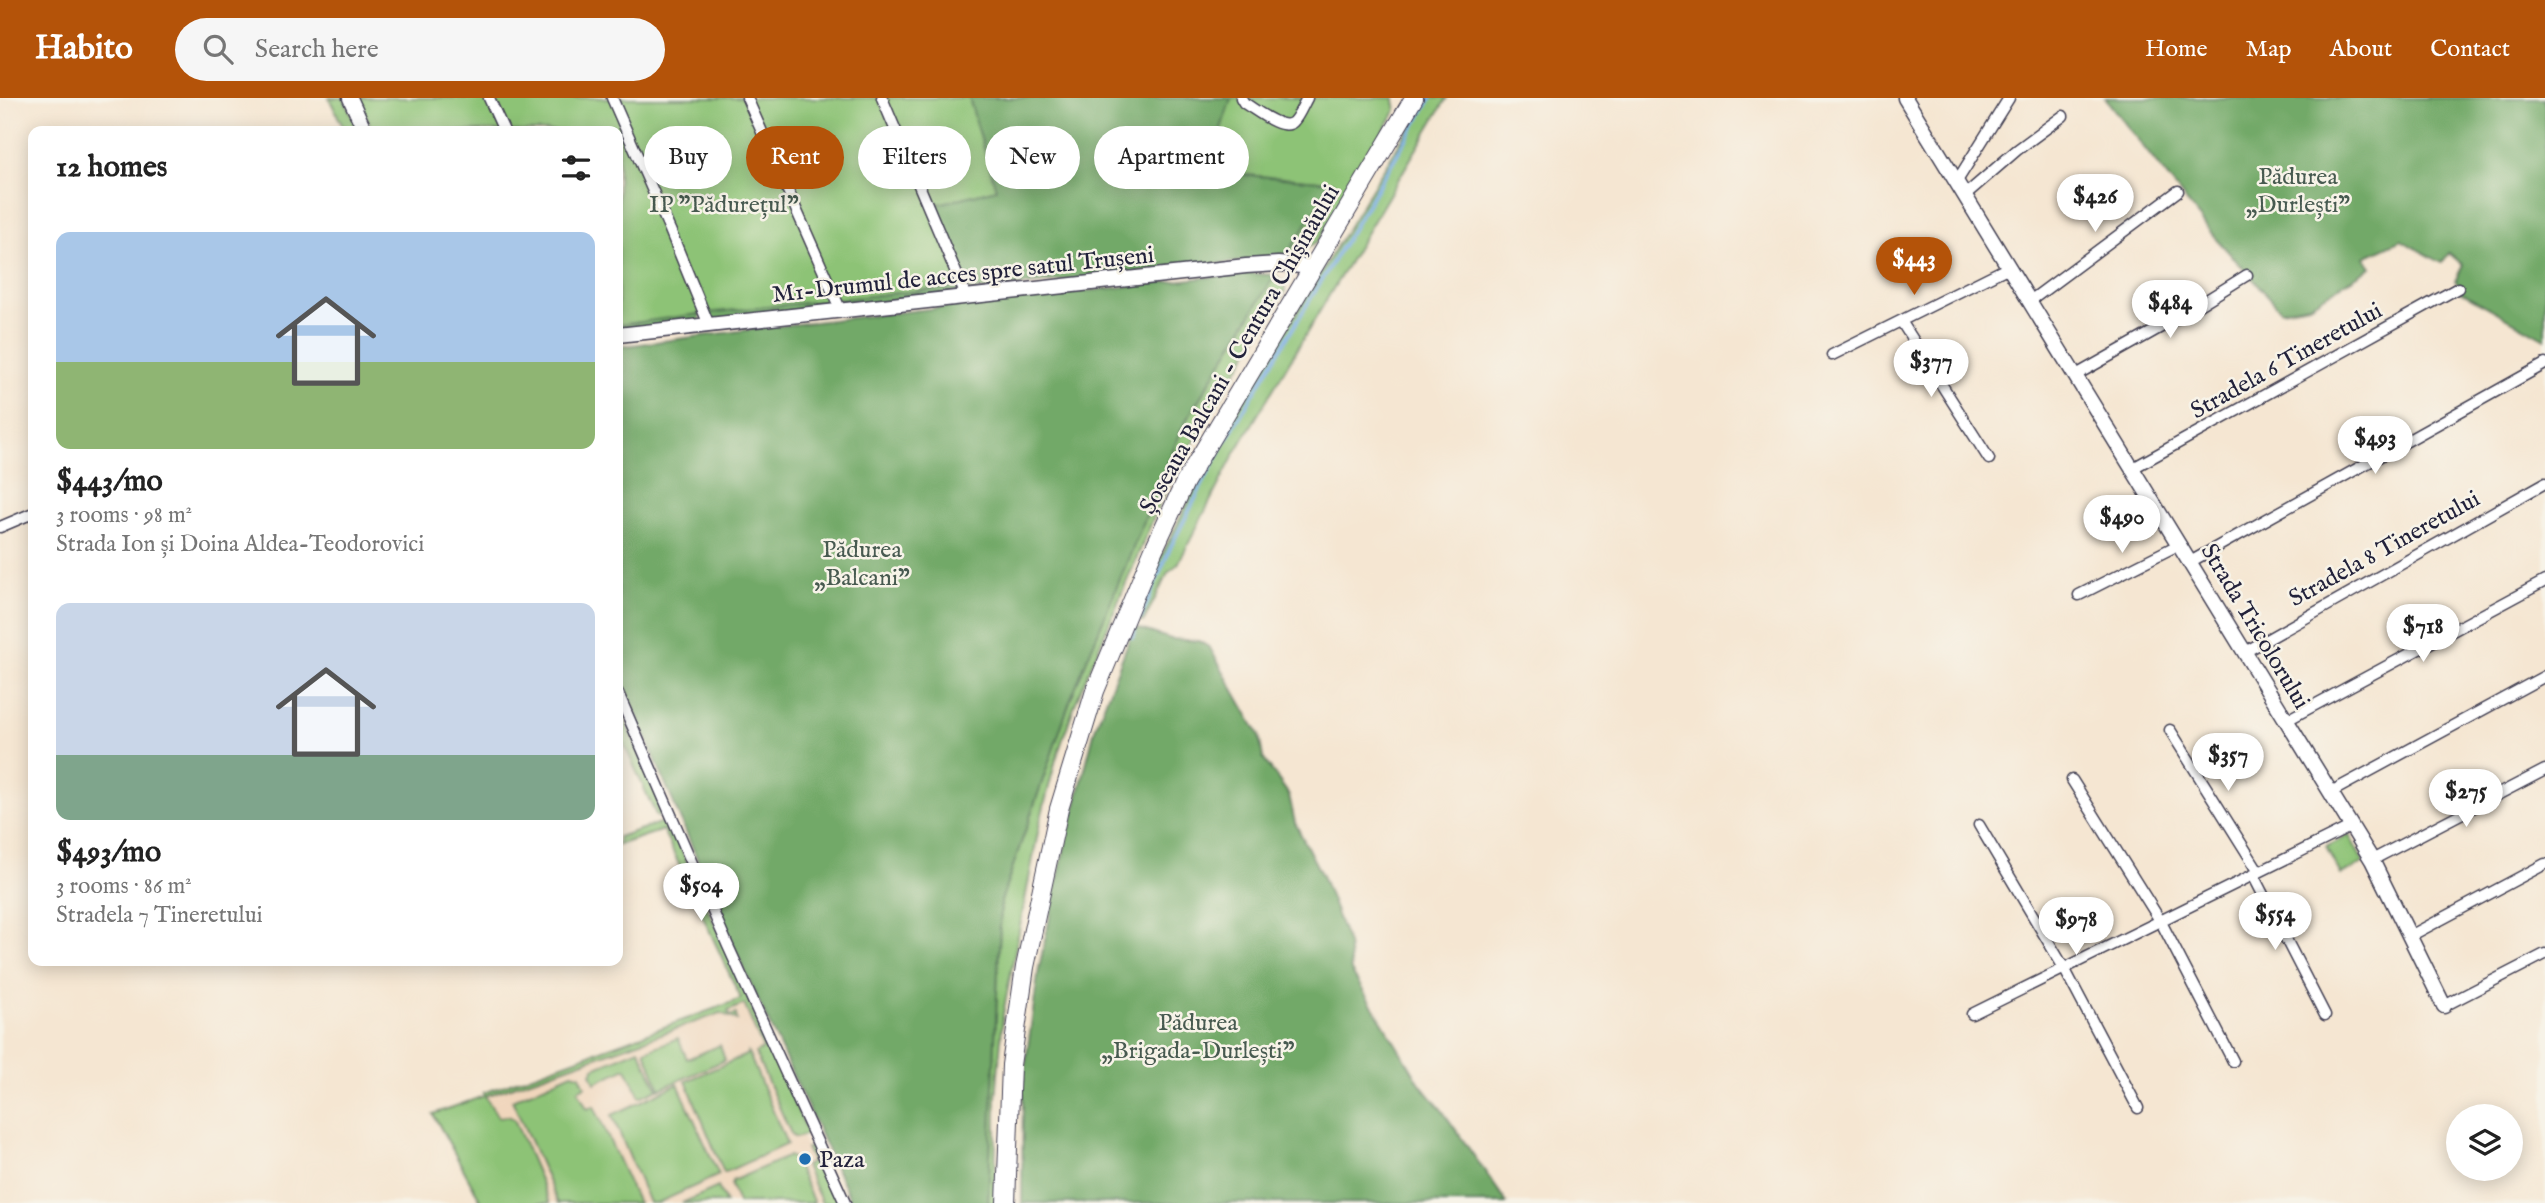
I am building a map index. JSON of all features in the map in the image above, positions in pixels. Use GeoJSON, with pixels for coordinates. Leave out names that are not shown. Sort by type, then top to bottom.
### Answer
{"type":"FeatureCollection","features":[{"type":"Feature","properties":{"kind":"highway","name":"Șoseaua Balcani - Centura Chișinăului"},"geometry":{"type":"LineString","coordinates":[[1006,1203],[1011,1065],[1025,967],[1051,842],[1075,752],[1096,691],[1185,482],[1414,98]]}},
{"type":"Feature","properties":{"kind":"street"},"geometry":{"type":"LineString","coordinates":[[350,98],[363,126]]}},
{"type":"Feature","properties":{"kind":"street"},"geometry":{"type":"LineString","coordinates":[[489,98],[502,126]]}},
{"type":"Feature","properties":{"kind":"street"},"geometry":{"type":"LineString","coordinates":[[612,98],[709,325]]}},
{"type":"Feature","properties":{"kind":"street"},"geometry":{"type":"LineString","coordinates":[[747,98],[841,312]]}},
{"type":"Feature","properties":{"kind":"street"},"geometry":{"type":"LineString","coordinates":[[882,98],[966,296]]}},
{"type":"Feature","properties":{"kind":"street"},"geometry":{"type":"LineString","coordinates":[[1241,98],[1244,103],[1279,124],[1288,125],[1294,121],[1307,98]]}},
{"type":"Feature","properties":{"kind":"street","name":"Strada Tricolorului"},"geometry":{"type":"LineString","coordinates":[[1905,98],[2352,826],[2372,860],[2444,1006]]}},
{"type":"Feature","properties":{"kind":"street"},"geometry":{"type":"LineString","coordinates":[[1957,181],[2009,98]]}},
{"type":"Feature","properties":{"kind":"street"},"geometry":{"type":"LineString","coordinates":[[1965,195],[2017,150],[2063,116]]}},
{"type":"Feature","properties":{"kind":"street"},"geometry":{"type":"LineString","coordinates":[[2030,301],[2178,191]]}},
{"type":"Feature","properties":{"kind":"street","name":"M1-Drumul de acces spre satul Trușeni"},"geometry":{"type":"LineString","coordinates":[[623,334],[1246,266],[1278,264],[1313,267]]}},
{"type":"Feature","properties":{"kind":"street"},"geometry":{"type":"LineString","coordinates":[[1832,355],[2009,267]]}},
{"type":"Feature","properties":{"kind":"street"},"geometry":{"type":"LineString","coordinates":[[2076,375],[2247,275]]}},
{"type":"Feature","properties":{"kind":"street","name":"Stradela 6 Tineretului"},"geometry":{"type":"LineString","coordinates":[[2133,468],[2458,288]]}},
{"type":"Feature","properties":{"kind":"street"},"geometry":{"type":"LineString","coordinates":[[1901,321],[1989,459]]}},
{"type":"Feature","properties":{"kind":"street"},"geometry":{"type":"LineString","coordinates":[[2190,562],[2545,364]]}},
{"type":"Feature","properties":{"kind":"street","name":"Stradela 8 Tineretului"},"geometry":{"type":"LineString","coordinates":[[2245,652],[2545,483]]}},
{"type":"Feature","properties":{"kind":"street"},"geometry":{"type":"LineString","coordinates":[[0,527],[28,515]]}},
{"type":"Feature","properties":{"kind":"street"},"geometry":{"type":"LineString","coordinates":[[2079,595],[2180,544]]}},
{"type":"Feature","properties":{"kind":"street"},"geometry":{"type":"LineString","coordinates":[[2287,720],[2545,581]]}},
{"type":"Feature","properties":{"kind":"street"},"geometry":{"type":"LineString","coordinates":[[2331,792],[2545,676]]}},
{"type":"Feature","properties":{"kind":"street"},"geometry":{"type":"LineString","coordinates":[[623,705],[845,1203]]}},
{"type":"Feature","properties":{"kind":"street"},"geometry":{"type":"LineString","coordinates":[[2170,730],[2256,874],[2325,1015]]}},
{"type":"Feature","properties":{"kind":"street"},"geometry":{"type":"LineString","coordinates":[[2372,860],[2545,770]]}},
{"type":"Feature","properties":{"kind":"street"},"geometry":{"type":"LineString","coordinates":[[2072,780],[2161,922],[2233,1061]]}},
{"type":"Feature","properties":{"kind":"street"},"geometry":{"type":"LineString","coordinates":[[1979,825],[2064,968],[2138,1108]]}},
{"type":"Feature","properties":{"kind":"street"},"geometry":{"type":"LineString","coordinates":[[1972,1014],[2352,826]]}},
{"type":"Feature","properties":{"kind":"street"},"geometry":{"type":"LineString","coordinates":[[2410,936],[2545,864]]}},
{"type":"Feature","properties":{"kind":"street"},"geometry":{"type":"LineString","coordinates":[[2444,1006],[2545,954]]}},
{"type":"Feature","properties":{"kind":"shaded area"},"geometry":{"type":"Polygon","coordinates":[[[744,1004],[830,1203],[482,1203],[433,1114],[744,1004]]]}},
{"type":"Feature","properties":{"kind":"green space"},"geometry":{"type":"Polygon","coordinates":[[[329,98],[344,98],[357,126],[343,126],[329,98]]]}},
{"type":"Feature","properties":{"kind":"green space","name":"IP \"Pădurețul\""},"geometry":{"type":"Polygon","coordinates":[[[358,98],[969,98],[985,150],[985,189],[997,189],[935,205],[967,285],[623,324],[623,126],[371,126],[358,98]]]}},
{"type":"Feature","properties":{"kind":"green space"},"geometry":{"type":"Polygon","coordinates":[[[969,98],[1231,98],[1222,126],[1094,126],[1094,189],[1249,189],[1249,175],[1333,182],[1288,254],[969,291],[935,205],[996,189],[1080,189],[1080,126],[985,126],[985,152],[969,98]]]}},
{"type":"Feature","properties":{"kind":"green space"},"geometry":{"type":"Polygon","coordinates":[[[1231,98],[1395,98],[1396,110],[1318,241],[1302,251],[1288,254],[1333,182],[1249,175],[1249,126],[1222,126],[1231,98]]]}},
{"type":"Feature","properties":{"kind":"green space"},"geometry":{"type":"Polygon","coordinates":[[[1427,98],[1447,98],[1235,453],[1178,564],[1168,573],[1143,622],[1137,619],[1162,555],[1220,438],[1427,98]]]}},
{"type":"Feature","properties":{"kind":"green space","name":"Pădurea „Durlești”"},"geometry":{"type":"Polygon","coordinates":[[[2105,98],[2545,98],[2545,339],[2461,292],[2455,281],[2463,265],[2449,253],[2442,263],[2401,240],[2365,257],[2371,267],[2309,305],[2281,310],[2213,235],[2105,98]]]}},
{"type":"Feature","properties":{"kind":"green space","name":"Pădurea „Balcani”"},"geometry":{"type":"Polygon","coordinates":[[[1245,273],[1275,275],[1184,424],[1071,698],[1001,901],[988,1203],[852,1203],[742,965],[623,683],[623,346],[1245,273]]]}},
{"type":"Feature","properties":{"kind":"green space"},"geometry":{"type":"Polygon","coordinates":[[[1275,275],[1284,284],[1285,291],[1161,500],[1075,704],[1056,759],[1040,822],[1003,1014],[996,1098],[995,1203],[988,1203],[1001,901],[1071,698],[1184,424],[1275,275]]]}},
{"type":"Feature","properties":{"kind":"green space"},"geometry":{"type":"Polygon","coordinates":[[[958,287],[960,292],[844,307],[840,299],[958,287]]]}},
{"type":"Feature","properties":{"kind":"green space"},"geometry":{"type":"Polygon","coordinates":[[[831,300],[835,310],[712,321],[707,313],[831,300]]]}},
{"type":"Feature","properties":{"kind":"green space"},"geometry":{"type":"Polygon","coordinates":[[[700,314],[700,322],[623,330],[623,324],[700,314]]]}},
{"type":"Feature","properties":{"kind":"green space","name":"Pădurea „Brigada-Durlești”"},"geometry":{"type":"Polygon","coordinates":[[[1134,627],[1171,639],[1199,641],[1210,648],[1259,735],[1263,758],[1289,795],[1295,823],[1323,878],[1348,944],[1351,971],[1421,1085],[1442,1110],[1507,1203],[1022,1203],[1023,1082],[1039,968],[1063,855],[1095,729],[1134,627]]]}},
{"type":"Feature","properties":{"kind":"green space"},"geometry":{"type":"Polygon","coordinates":[[[623,716],[666,813],[657,817],[623,742],[623,716]]]}},
{"type":"Feature","properties":{"kind":"green space"},"geometry":{"type":"Polygon","coordinates":[[[669,822],[807,1134],[796,1138],[792,1136],[755,1053],[763,1049],[744,1004],[728,1011],[730,1016],[736,1014],[737,1020],[721,1013],[485,1096],[498,1117],[508,1116],[514,1119],[550,1203],[482,1203],[433,1114],[484,1096],[483,1093],[741,999],[663,830],[623,843],[623,835],[669,822]]]}},
{"type":"Feature","properties":{"kind":"green space"},"geometry":{"type":"Polygon","coordinates":[[[2349,835],[2364,863],[2341,875],[2326,847],[2349,835]]]}},
{"type":"Feature","properties":{"kind":"green space"},"geometry":{"type":"Polygon","coordinates":[[[678,1038],[687,1059],[720,1045],[725,1060],[660,1089],[645,1051],[678,1038]]]}},
{"type":"Feature","properties":{"kind":"green space"},"geometry":{"type":"Polygon","coordinates":[[[639,1049],[658,1089],[640,1097],[626,1068],[595,1083],[591,1073],[594,1068],[639,1049]]]}},
{"type":"Feature","properties":{"kind":"green space"},"geometry":{"type":"Polygon","coordinates":[[[748,1052],[787,1144],[724,1173],[686,1081],[748,1052]]]}},
{"type":"Feature","properties":{"kind":"green space"},"geometry":{"type":"Polygon","coordinates":[[[572,1073],[580,1075],[585,1086],[578,1090],[587,1109],[594,1106],[638,1203],[558,1203],[512,1100],[572,1073]]]}},
{"type":"Feature","properties":{"kind":"green space"},"geometry":{"type":"Polygon","coordinates":[[[678,1084],[719,1175],[658,1203],[649,1203],[612,1115],[678,1084]]]}},
{"type":"Feature","properties":{"kind":"green space"},"geometry":{"type":"Polygon","coordinates":[[[811,1147],[817,1151],[841,1203],[822,1203],[805,1166],[812,1162],[806,1148],[811,1147]]]}},
{"type":"Feature","properties":{"kind":"green space"},"geometry":{"type":"Polygon","coordinates":[[[789,1156],[794,1159],[814,1203],[738,1203],[731,1186],[732,1181],[789,1156]]]}},
{"type":"Feature","properties":{"kind":"green space"},"geometry":{"type":"Polygon","coordinates":[[[718,1187],[726,1203],[682,1203],[718,1187]]]}},
{"type":"Feature","properties":{"kind":"waterway"},"geometry":{"type":"LineString","coordinates":[[1141,617],[1171,546],[1224,443],[1431,98]]}},
{"type":"Feature","properties":{"kind":"waterway"},"geometry":{"type":"LineString","coordinates":[[1132,637],[1135,631]]}},
{"type":"Feature","properties":{"kind":"place","name":"Paza"},"geometry":{"type":"Point","coordinates":[805,1159]}}]}
